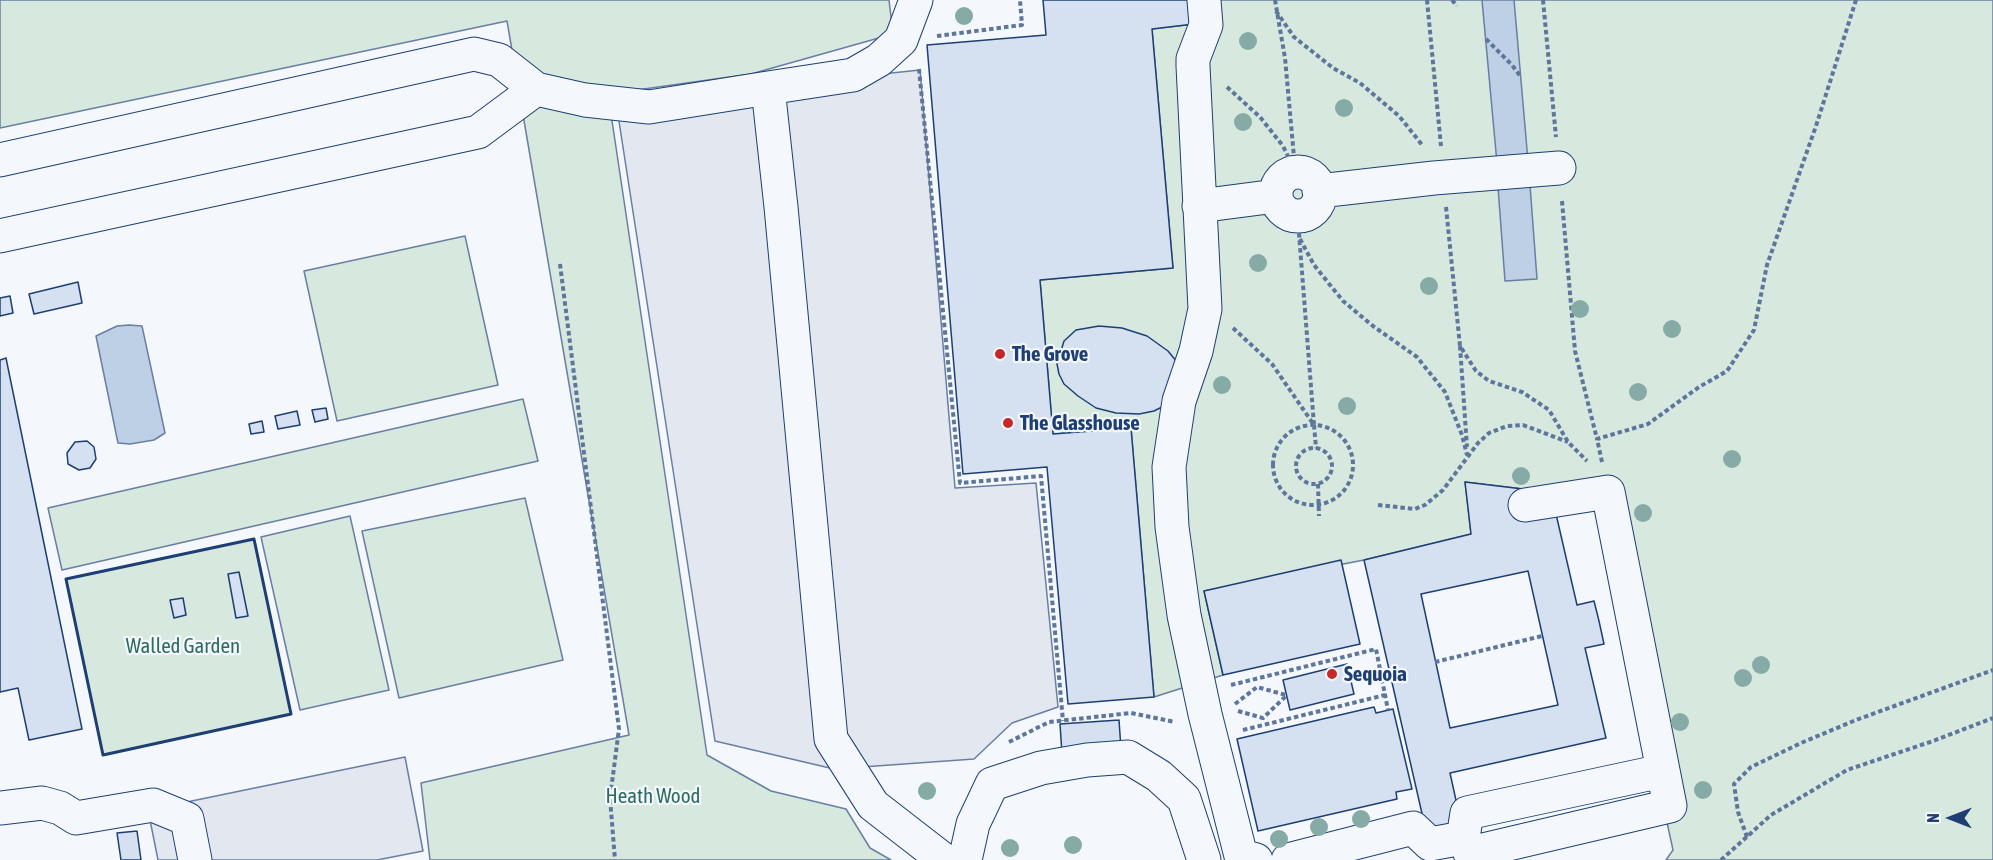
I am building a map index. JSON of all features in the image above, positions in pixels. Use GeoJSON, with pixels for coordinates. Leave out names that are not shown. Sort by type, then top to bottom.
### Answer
{"type":"FeatureCollection","features":[{"type":"Feature","properties":{"kind":"lane"},"geometry":{"type":"LineString","coordinates":[[0,160],[474,54],[499,60],[536,89],[585,100],[649,107],[853,75],[879,60],[909,50],[916,0]]}},
{"type":"Feature","properties":{"kind":"lane"},"geometry":{"type":"LineString","coordinates":[[1204,0],[1206,25],[1193,59],[1193,66],[1205,309],[1196,351],[1179,401],[1169,467],[1172,527],[1184,615],[1222,781],[1241,856],[1256,860]]}},
{"type":"Feature","properties":{"kind":"lane"},"geometry":{"type":"LineString","coordinates":[[768,88],[782,207],[831,739],[873,805],[944,860]]}},
{"type":"Feature","properties":{"kind":"lane"},"geometry":{"type":"LineString","coordinates":[[0,236],[478,132],[536,89]]}},
{"type":"Feature","properties":{"kind":"lane"},"geometry":{"type":"LineString","coordinates":[[1199,206],[1297,202],[1439,178],[1559,168]]}},
{"type":"Feature","properties":{"kind":"lane"},"geometry":{"type":"LineString","coordinates":[[1426,860],[1436,853],[1447,850],[1459,850],[1475,857],[1511,852],[1670,806],[1608,492],[1525,505]]}},
{"type":"Feature","properties":{"kind":"lane"},"geometry":{"type":"LineString","coordinates":[[965,860],[973,824],[992,784],[1041,768],[1087,760],[1128,758],[1159,776],[1184,799],[1204,860]]}},
{"type":"Feature","properties":{"kind":"lane"},"geometry":{"type":"LineString","coordinates":[[1287,860],[1413,828],[1430,844],[1463,838],[1467,813],[1662,771]]}},
{"type":"Feature","properties":{"kind":"lane"},"geometry":{"type":"LineString","coordinates":[[1184,799],[1222,781]]}},
{"type":"Feature","properties":{"kind":"lane"},"geometry":{"type":"LineString","coordinates":[[0,808],[42,803],[60,808],[76,818],[153,805],[187,819],[195,860]]}},
{"type":"Feature","properties":{"kind":"path"},"geometry":{"type":"LineString","coordinates":[[1020,0],[1022,25],[909,50],[960,483],[1041,476],[1063,721]]}},
{"type":"Feature","properties":{"kind":"path"},"geometry":{"type":"LineString","coordinates":[[1275,0],[1285,58],[1316,448]]}},
{"type":"Feature","properties":{"kind":"path"},"geometry":{"type":"LineString","coordinates":[[1427,0],[1439,178],[1460,346],[1467,455]]}},
{"type":"Feature","properties":{"kind":"path"},"geometry":{"type":"LineString","coordinates":[[1452,0],[1457,6]]}},
{"type":"Feature","properties":{"kind":"path"},"geometry":{"type":"LineString","coordinates":[[1543,0],[1575,351],[1608,492]]}},
{"type":"Feature","properties":{"kind":"path"},"geometry":{"type":"LineString","coordinates":[[1597,439],[1648,424],[1699,387],[1727,371],[1754,330],[1767,265],[1816,126],[1856,0]]}},
{"type":"Feature","properties":{"kind":"path"},"geometry":{"type":"LineString","coordinates":[[1276,10],[1294,37],[1333,68],[1360,83],[1399,116],[1425,149],[1439,178]]}},
{"type":"Feature","properties":{"kind":"path"},"geometry":{"type":"LineString","coordinates":[[1486,39],[1512,64],[1521,77]]}},
{"type":"Feature","properties":{"kind":"path"},"geometry":{"type":"LineString","coordinates":[[1193,66],[1214,77],[1260,117],[1283,146],[1314,265],[1343,301],[1373,326],[1417,357],[1445,392],[1462,435],[1467,455]]}},
{"type":"Feature","properties":{"kind":"path"},"geometry":{"type":"LineString","coordinates":[[560,264],[619,729],[610,798],[615,860]]}},
{"type":"Feature","properties":{"kind":"path"},"geometry":{"type":"LineString","coordinates":[[1205,309],[1231,326],[1272,364],[1314,425]]}},
{"type":"Feature","properties":{"kind":"path"},"geometry":{"type":"LineString","coordinates":[[1460,346],[1476,371],[1490,381],[1522,392],[1549,410],[1568,442],[1586,459],[1608,492]]}},
{"type":"Feature","properties":{"kind":"path"},"geometry":{"type":"LineString","coordinates":[[1314,425],[1327,427],[1338,433],[1352,454],[1354,466],[1345,490],[1336,499],[1318,505],[1298,503],[1286,496],[1273,471],[1274,457],[1279,444],[1288,434],[1300,427],[1314,425]]}},
{"type":"Feature","properties":{"kind":"path"},"geometry":{"type":"LineString","coordinates":[[1378,505],[1415,509],[1425,505],[1443,490],[1467,455],[1490,433],[1507,426],[1523,425],[1568,442]]}},
{"type":"Feature","properties":{"kind":"path"},"geometry":{"type":"LineString","coordinates":[[1316,448],[1322,449],[1330,457],[1333,468],[1328,478],[1318,484],[1311,484],[1301,478],[1297,467],[1297,461],[1304,451],[1316,448]]}},
{"type":"Feature","properties":{"kind":"path"},"geometry":{"type":"LineString","coordinates":[[1318,484],[1319,516]]}},
{"type":"Feature","properties":{"kind":"path"},"geometry":{"type":"LineString","coordinates":[[1436,662],[1542,636]]}},
{"type":"Feature","properties":{"kind":"path"},"geometry":{"type":"LineString","coordinates":[[1385,695],[1228,734],[1206,713],[1222,687],[1376,649],[1388,710]]}},
{"type":"Feature","properties":{"kind":"path"},"geometry":{"type":"LineString","coordinates":[[1747,837],[1738,812],[1734,784],[1751,767],[1856,720],[1993,670]]}},
{"type":"Feature","properties":{"kind":"path"},"geometry":{"type":"LineString","coordinates":[[1381,675],[1391,672]]}},
{"type":"Feature","properties":{"kind":"path"},"geometry":{"type":"LineString","coordinates":[[1257,687],[1287,695],[1263,718],[1229,709],[1257,687]]}},
{"type":"Feature","properties":{"kind":"path"},"geometry":{"type":"LineString","coordinates":[[1721,860],[1771,815],[1847,770],[1993,718]]}},
{"type":"Feature","properties":{"kind":"green space","name":"Heath Wood"},"geometry":{"type":"Polygon","coordinates":[[[0,0],[889,0],[893,34],[751,74],[608,94],[707,755],[771,791],[846,809],[870,848],[891,860],[430,860],[421,783],[629,735],[507,21],[0,128],[0,0]]]}},
{"type":"Feature","properties":{"kind":"green space"},"geometry":{"type":"Polygon","coordinates":[[[1192,0],[1993,0],[1993,860],[1666,860],[1673,850],[1599,508],[1523,489],[1465,482],[1471,534],[1364,560],[1204,591],[1223,675],[1154,697],[1131,428],[1053,434],[1040,280],[1173,268],[1152,29],[1194,24],[1192,0]]]}},
{"type":"Feature","properties":{"kind":"green space"},"geometry":{"type":"Polygon","coordinates":[[[465,236],[498,385],[337,421],[304,271],[465,236]]]}},
{"type":"Feature","properties":{"kind":"green space"},"geometry":{"type":"Polygon","coordinates":[[[523,399],[538,461],[62,570],[48,508],[523,399]]]}},
{"type":"Feature","properties":{"kind":"green space"},"geometry":{"type":"Polygon","coordinates":[[[525,498],[563,660],[399,698],[362,531],[525,498]]]}},
{"type":"Feature","properties":{"kind":"green space"},"geometry":{"type":"Polygon","coordinates":[[[350,516],[389,690],[300,710],[261,537],[350,516]]]}},
{"type":"Feature","properties":{"kind":"green space","name":"Walled Garden"},"geometry":{"type":"Polygon","coordinates":[[[254,539],[291,714],[103,755],[66,579],[254,539]]]}},
{"type":"Feature","properties":{"kind":"shaded area"},"geometry":{"type":"Polygon","coordinates":[[[920,70],[955,488],[1036,483],[1058,707],[1012,723],[974,759],[834,769],[715,741],[616,102],[920,70]]]}},
{"type":"Feature","properties":{"kind":"shaded area"},"geometry":{"type":"Polygon","coordinates":[[[405,757],[423,851],[377,860],[158,860],[148,810],[405,757]]]}},
{"type":"Feature","properties":{"kind":"water"},"geometry":{"type":"Polygon","coordinates":[[[1482,0],[1514,0],[1528,161],[1497,163],[1482,0]]]}},
{"type":"Feature","properties":{"kind":"water"},"geometry":{"type":"Polygon","coordinates":[[[1530,185],[1537,279],[1505,281],[1498,187],[1530,185]]]}},
{"type":"Feature","properties":{"kind":"water"},"geometry":{"type":"Polygon","coordinates":[[[117,326],[142,326],[165,433],[154,440],[130,444],[118,443],[96,336],[117,326]]]}},
{"type":"Feature","properties":{"kind":"building","name":"The Grove"},"geometry":{"type":"Polygon","coordinates":[[[1043,0],[1192,0],[1194,24],[1152,29],[1173,268],[1040,280],[1053,434],[1131,428],[1154,697],[1068,704],[1047,467],[963,474],[927,45],[1046,35],[1043,0]]]}},
{"type":"Feature","properties":{"kind":"building"},"geometry":{"type":"Polygon","coordinates":[[[78,282],[82,303],[34,314],[29,294],[78,282]]]}},
{"type":"Feature","properties":{"kind":"building"},"geometry":{"type":"Polygon","coordinates":[[[10,296],[13,313],[0,316],[0,298],[10,296]]]}},
{"type":"Feature","properties":{"kind":"building"},"geometry":{"type":"Polygon","coordinates":[[[1099,326],[1122,328],[1147,336],[1168,351],[1177,362],[1168,404],[1154,411],[1139,414],[1116,413],[1096,408],[1064,384],[1057,364],[1064,341],[1076,330],[1099,326]]]}},
{"type":"Feature","properties":{"kind":"building"},"geometry":{"type":"Polygon","coordinates":[[[6,358],[82,729],[29,740],[18,688],[0,692],[0,360],[6,358]]]}},
{"type":"Feature","properties":{"kind":"building"},"geometry":{"type":"Polygon","coordinates":[[[326,408],[328,419],[315,422],[312,410],[326,408]]]}},
{"type":"Feature","properties":{"kind":"building"},"geometry":{"type":"Polygon","coordinates":[[[297,411],[300,425],[278,429],[275,416],[297,411]]]}},
{"type":"Feature","properties":{"kind":"building"},"geometry":{"type":"Polygon","coordinates":[[[262,421],[264,432],[251,434],[249,424],[262,421]]]}},
{"type":"Feature","properties":{"kind":"building"},"geometry":{"type":"Polygon","coordinates":[[[87,441],[94,447],[96,459],[90,468],[79,470],[68,464],[67,453],[75,442],[87,441]]]}},
{"type":"Feature","properties":{"kind":"building"},"geometry":{"type":"Polygon","coordinates":[[[1465,482],[1523,489],[1527,520],[1556,514],[1577,605],[1594,601],[1599,621],[1604,644],[1585,648],[1606,738],[1450,773],[1461,823],[1426,831],[1364,560],[1471,534],[1465,482]],[[1528,571],[1421,594],[1450,728],[1558,705],[1528,571]]]}},
{"type":"Feature","properties":{"kind":"building"},"geometry":{"type":"Polygon","coordinates":[[[1341,560],[1360,644],[1223,675],[1204,591],[1341,560]]]}},
{"type":"Feature","properties":{"kind":"building"},"geometry":{"type":"Polygon","coordinates":[[[239,572],[248,616],[236,618],[228,574],[239,572]]]}},
{"type":"Feature","properties":{"kind":"building"},"geometry":{"type":"Polygon","coordinates":[[[183,598],[186,615],[174,618],[170,600],[183,598]]]}},
{"type":"Feature","properties":{"kind":"building"},"geometry":{"type":"Polygon","coordinates":[[[1347,664],[1354,694],[1290,710],[1283,680],[1347,664]]]}},
{"type":"Feature","properties":{"kind":"building"},"geometry":{"type":"Polygon","coordinates":[[[1374,707],[1376,713],[1393,709],[1412,789],[1396,792],[1397,799],[1258,831],[1237,739],[1374,707]]]}},
{"type":"Feature","properties":{"kind":"building"},"geometry":{"type":"Polygon","coordinates":[[[1119,720],[1121,749],[1062,754],[1060,724],[1119,720]]]}},
{"type":"Feature","properties":{"kind":"building"},"geometry":{"type":"Polygon","coordinates":[[[137,831],[141,860],[121,860],[117,833],[137,831]]]}},
{"type":"Feature","properties":{"kind":"wall"},"geometry":{"type":"LineString","coordinates":[[254,539],[291,714],[103,755],[66,579],[254,539]]}},
{"type":"Feature","properties":{"kind":"place","name":"The Grove"},"geometry":{"type":"Point","coordinates":[1000,354]}},
{"type":"Feature","properties":{"kind":"place","name":"The Glasshouse"},"geometry":{"type":"Point","coordinates":[1008,423]}},
{"type":"Feature","properties":{"kind":"place","name":"Sequoia"},"geometry":{"type":"Point","coordinates":[1332,674]}}]}
